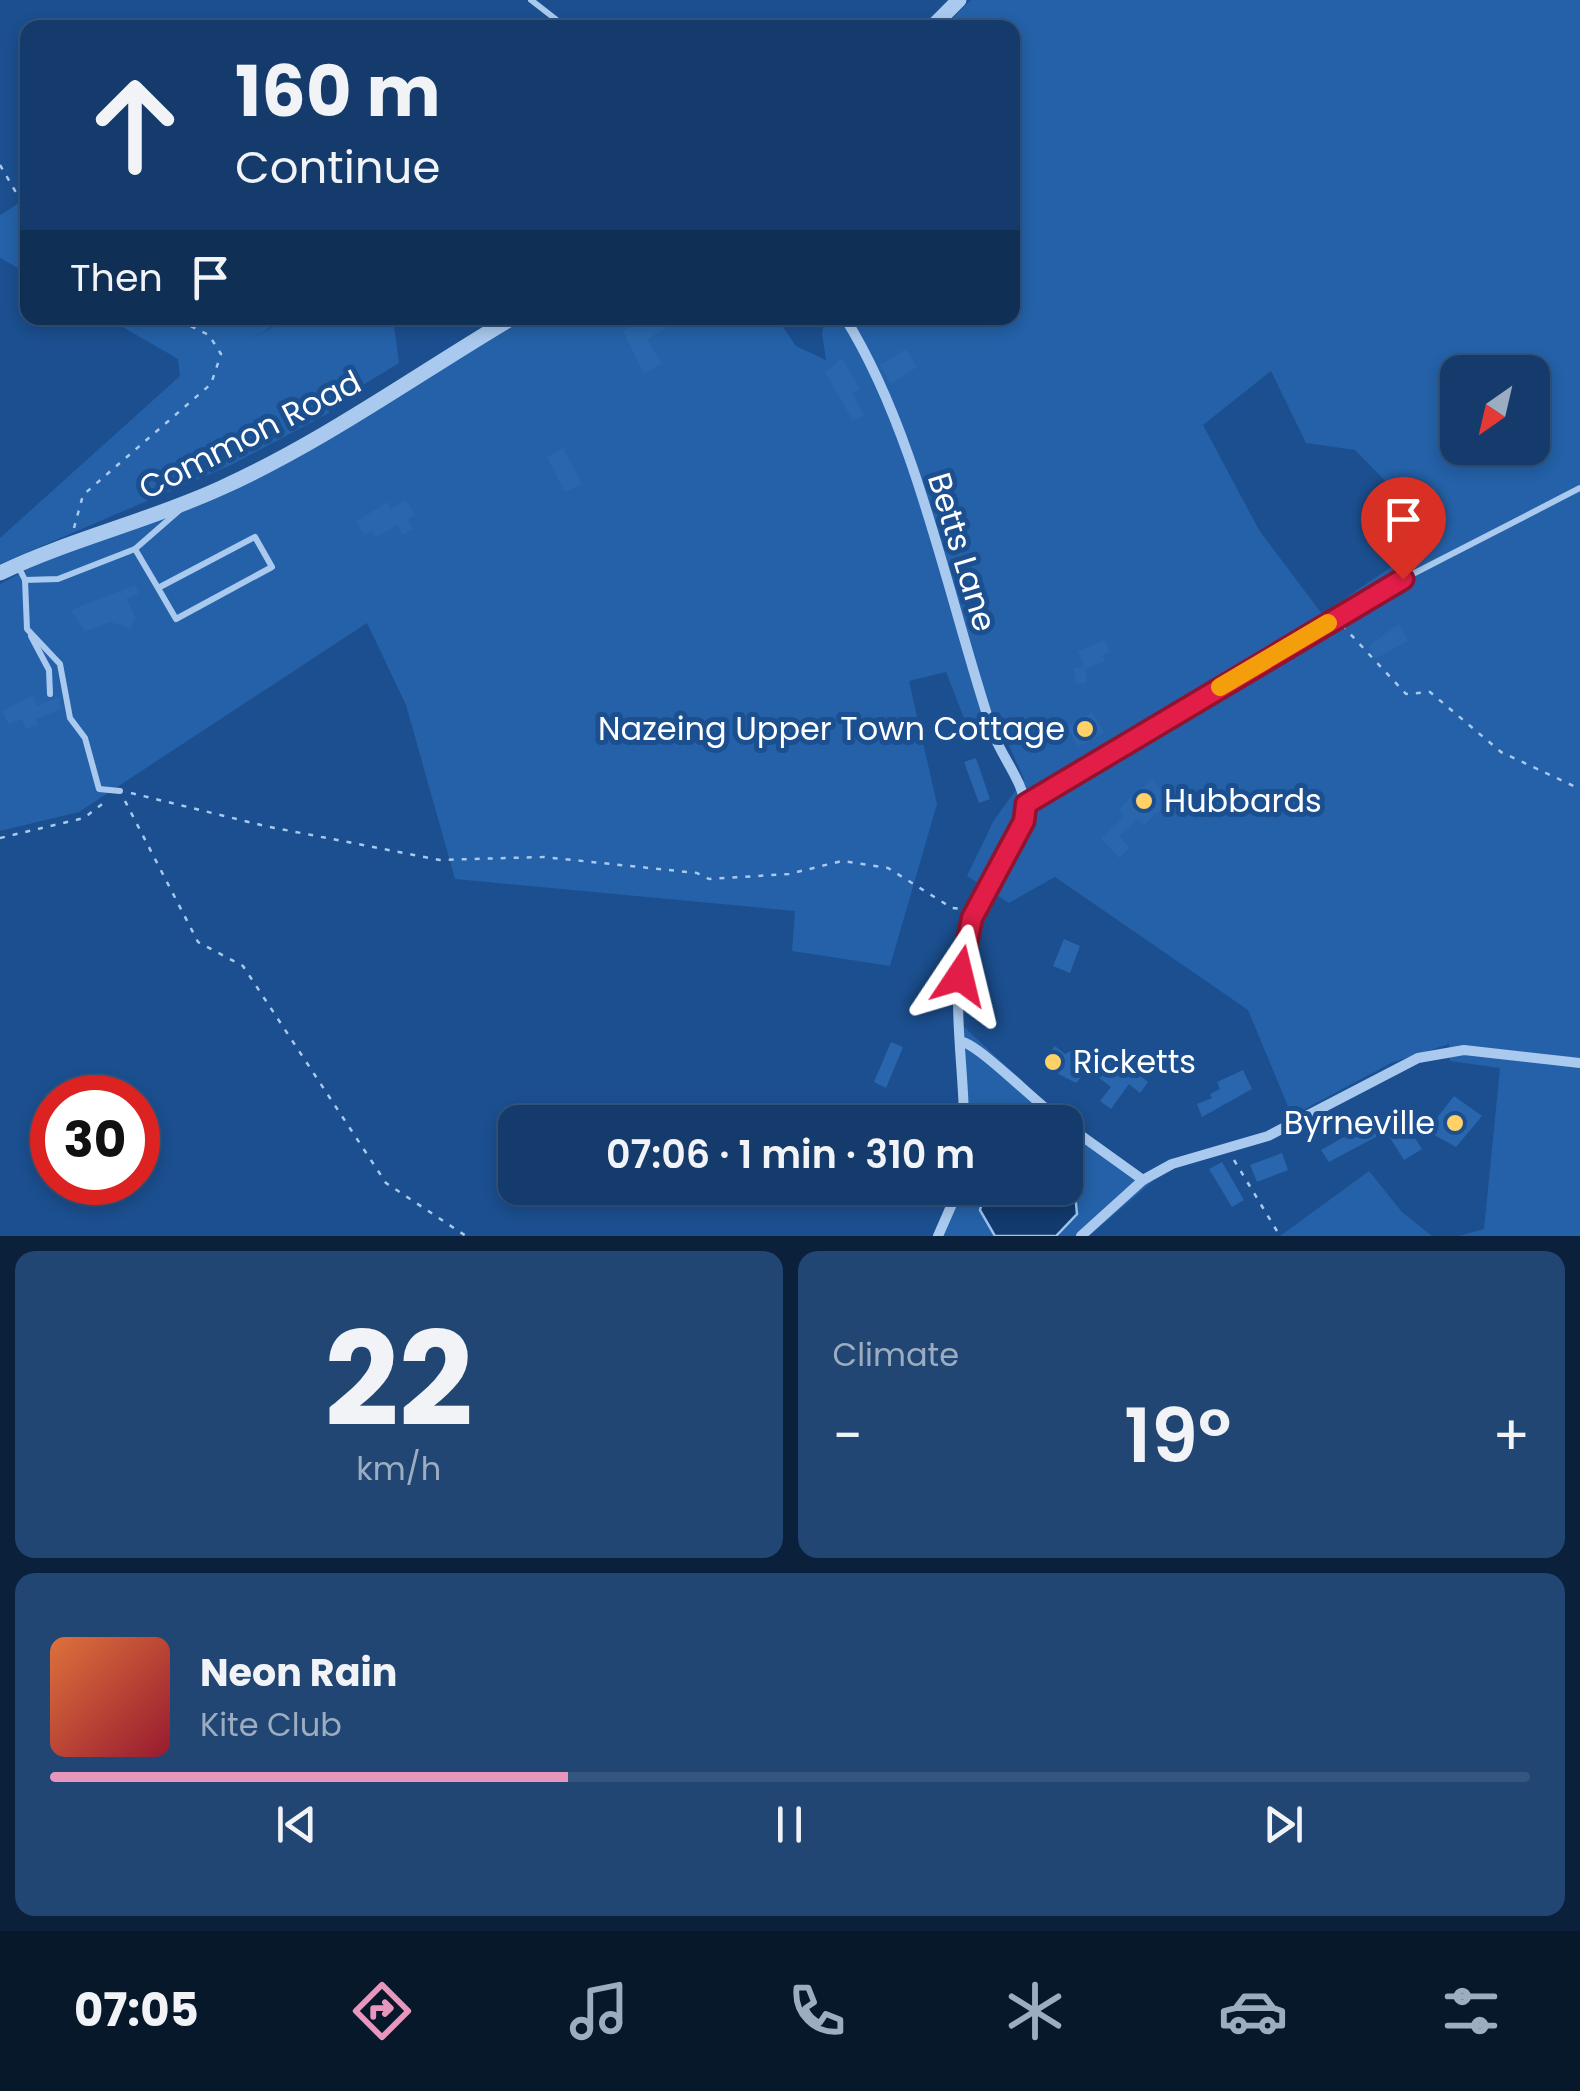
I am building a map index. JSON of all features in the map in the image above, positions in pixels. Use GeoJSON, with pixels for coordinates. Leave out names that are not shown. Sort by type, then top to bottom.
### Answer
{"type":"FeatureCollection","features":[{"type":"Feature","properties":{"kind":"street"},"geometry":{"type":"LineString","coordinates":[[939,20],[959,0]]}},
{"type":"Feature","properties":{"kind":"street","name":"Common Road"},"geometry":{"type":"LineString","coordinates":[[0,573],[21,572],[72,544],[186,504],[305,444],[500,325]]}},
{"type":"Feature","properties":{"kind":"street","name":"Betts Lane"},"geometry":{"type":"LineString","coordinates":[[848,325],[896,422],[992,728],[1026,804]]}},
{"type":"Feature","properties":{"kind":"street"},"geometry":{"type":"LineString","coordinates":[[964,1105],[962,958],[978,904],[1024,821],[1026,804],[1142,733]]}},
{"type":"Feature","properties":{"kind":"street"},"geometry":{"type":"LineString","coordinates":[[962,1042],[974,1044],[1014,1085],[1040,1105]]}},
{"type":"Feature","properties":{"kind":"street"},"geometry":{"type":"LineString","coordinates":[[1081,1236],[1143,1180],[1172,1164],[1268,1136],[1384,1074],[1441,1052],[1464,1050],[1580,1063]]}},
{"type":"Feature","properties":{"kind":"street"},"geometry":{"type":"LineString","coordinates":[[1083,1137],[1143,1180]]}},
{"type":"Feature","properties":{"kind":"street"},"geometry":{"type":"LineString","coordinates":[[938,1236],[952,1205]]}},
{"type":"Feature","properties":{"kind":"lane"},"geometry":{"type":"LineString","coordinates":[[530,0],[556,20]]}},
{"type":"Feature","properties":{"kind":"lane"},"geometry":{"type":"LineString","coordinates":[[1142,733],[1334,619],[1580,488]]}},
{"type":"Feature","properties":{"kind":"lane"},"geometry":{"type":"LineString","coordinates":[[50,694],[49,670],[28,631],[21,572],[58,580],[135,549],[186,504]]}},
{"type":"Feature","properties":{"kind":"lane"},"geometry":{"type":"LineString","coordinates":[[135,549],[176,619],[272,567],[255,537],[158,588]]}},
{"type":"Feature","properties":{"kind":"lane"},"geometry":{"type":"LineString","coordinates":[[28,631],[41,639],[60,664],[70,718],[85,738],[99,789],[120,791]]}},
{"type":"Feature","properties":{"kind":"path"},"geometry":{"type":"LineString","coordinates":[[0,165],[20,199]]}},
{"type":"Feature","properties":{"kind":"path"},"geometry":{"type":"LineString","coordinates":[[72,544],[76,506],[82,495],[211,384],[221,354],[209,336],[188,325]]}},
{"type":"Feature","properties":{"kind":"path"},"geometry":{"type":"LineString","coordinates":[[1334,619],[1406,694],[1430,692],[1501,752],[1580,790]]}},
{"type":"Feature","properties":{"kind":"path"},"geometry":{"type":"LineString","coordinates":[[0,838],[84,818],[120,791]]}},
{"type":"Feature","properties":{"kind":"path"},"geometry":{"type":"LineString","coordinates":[[120,791],[265,826],[440,860],[594,860],[697,873],[708,879],[788,874],[842,861],[888,868],[958,910],[978,904]]}},
{"type":"Feature","properties":{"kind":"path"},"geometry":{"type":"LineString","coordinates":[[120,791],[198,942],[243,966],[386,1183],[466,1236]]}},
{"type":"Feature","properties":{"kind":"path"},"geometry":{"type":"LineString","coordinates":[[1226,1147],[1280,1236]]}},
{"type":"Feature","properties":{"kind":"shaded area"},"geometry":{"type":"Polygon","coordinates":[[[971,0],[1580,0],[1580,1236],[1459,1236],[1484,1229],[1500,1068],[1450,1061],[1449,1044],[1391,1063],[1292,1116],[1248,1010],[1055,877],[1009,903],[967,876],[994,820],[1024,779],[998,721],[965,721],[946,672],[909,681],[937,804],[890,966],[792,951],[795,911],[455,879],[406,705],[367,623],[79,812],[0,831],[0,584],[37,564],[196,505],[440,371],[513,325],[782,325],[796,346],[826,360],[824,325],[1020,325],[1020,20],[950,20],[971,0]],[[1271,371],[1203,425],[1259,530],[1322,614],[1438,535],[1355,450],[1306,443],[1271,371]]]}},
{"type":"Feature","properties":{"kind":"shaded area"},"geometry":{"type":"Polygon","coordinates":[[[20,202],[20,269],[0,258],[0,215],[20,202]]]}},
{"type":"Feature","properties":{"kind":"shaded area"},"geometry":{"type":"Polygon","coordinates":[[[119,325],[275,325],[251,339],[277,325],[394,325],[399,363],[329,406],[329,413],[231,465],[0,564],[0,538],[180,376],[178,359],[119,325]]]}},
{"type":"Feature","properties":{"kind":"shaded area"},"geometry":{"type":"Polygon","coordinates":[[[963,1026],[1048,1105],[964,1105],[963,1026]]]}},
{"type":"Feature","properties":{"kind":"shaded area"},"geometry":{"type":"Polygon","coordinates":[[[1083,1131],[1153,1181],[1089,1236],[936,1236],[951,1205],[1083,1205],[1083,1131]]]}},
{"type":"Feature","properties":{"kind":"shaded area"},"geometry":{"type":"Polygon","coordinates":[[[1369,1171],[1402,1212],[1432,1236],[1280,1236],[1369,1171]]]}},
{"type":"Feature","properties":{"kind":"shaded area"},"geometry":{"type":"Polygon","coordinates":[[[981,1205],[1076,1205],[1077,1214],[1056,1236],[995,1236],[980,1210],[981,1205]]]}},
{"type":"Feature","properties":{"kind":"building"},"geometry":{"type":"Polygon","coordinates":[[[633,325],[670,325],[647,340],[662,363],[644,374],[623,331],[633,325]]]}},
{"type":"Feature","properties":{"kind":"building"},"geometry":{"type":"Polygon","coordinates":[[[906,349],[917,367],[890,384],[880,365],[906,349]]]}},
{"type":"Feature","properties":{"kind":"building"},"geometry":{"type":"Polygon","coordinates":[[[842,358],[860,389],[852,393],[864,415],[853,421],[825,372],[842,358]]]}},
{"type":"Feature","properties":{"kind":"building"},"geometry":{"type":"Polygon","coordinates":[[[563,448],[582,484],[565,492],[547,457],[563,448]]]}},
{"type":"Feature","properties":{"kind":"building"},"geometry":{"type":"Polygon","coordinates":[[[406,500],[415,515],[407,520],[413,529],[403,535],[398,525],[375,538],[371,531],[364,535],[356,522],[387,502],[391,509],[406,500]]]}},
{"type":"Feature","properties":{"kind":"building"},"geometry":{"type":"Polygon","coordinates":[[[1406,504],[1418,525],[1392,540],[1380,520],[1406,504]]]}},
{"type":"Feature","properties":{"kind":"building"},"geometry":{"type":"Polygon","coordinates":[[[135,585],[139,594],[126,599],[135,616],[131,629],[111,622],[85,632],[71,610],[135,585]]]}},
{"type":"Feature","properties":{"kind":"building"},"geometry":{"type":"Polygon","coordinates":[[[1399,624],[1408,641],[1375,659],[1368,646],[1399,624]]]}},
{"type":"Feature","properties":{"kind":"building"},"geometry":{"type":"Polygon","coordinates":[[[1105,640],[1110,652],[1102,655],[1105,661],[1085,669],[1087,683],[1076,684],[1074,668],[1084,667],[1078,651],[1105,640]]]}},
{"type":"Feature","properties":{"kind":"building"},"geometry":{"type":"Polygon","coordinates":[[[33,695],[37,706],[59,697],[61,709],[36,719],[38,725],[26,729],[22,719],[8,724],[3,711],[33,695]]]}},
{"type":"Feature","properties":{"kind":"building","name":"Nazeing Upper Town Cottage"},"geometry":{"type":"Polygon","coordinates":[[[1092,712],[1104,733],[1078,747],[1067,726],[1092,712]]]}},
{"type":"Feature","properties":{"kind":"building"},"geometry":{"type":"Polygon","coordinates":[[[976,758],[990,799],[979,803],[964,762],[976,758]]]}},
{"type":"Feature","properties":{"kind":"building"},"geometry":{"type":"Polygon","coordinates":[[[1152,779],[1171,800],[1144,825],[1138,819],[1119,836],[1130,848],[1119,858],[1101,838],[1124,817],[1118,810],[1152,779]]]}},
{"type":"Feature","properties":{"kind":"building"},"geometry":{"type":"Polygon","coordinates":[[[1064,939],[1080,946],[1070,973],[1053,966],[1064,939]]]}},
{"type":"Feature","properties":{"kind":"building"},"geometry":{"type":"Polygon","coordinates":[[[891,1042],[903,1047],[886,1088],[874,1082],[891,1042]]]}},
{"type":"Feature","properties":{"kind":"building"},"geometry":{"type":"Polygon","coordinates":[[[1055,1046],[1065,1054],[1074,1049],[1086,1071],[1076,1083],[1041,1065],[1055,1046]]]}},
{"type":"Feature","properties":{"kind":"building"},"geometry":{"type":"Polygon","coordinates":[[[1112,1053],[1148,1082],[1140,1093],[1129,1084],[1111,1109],[1100,1101],[1111,1087],[1094,1074],[1112,1053]]]}},
{"type":"Feature","properties":{"kind":"building"},"geometry":{"type":"Polygon","coordinates":[[[1243,1070],[1252,1089],[1202,1117],[1197,1104],[1212,1098],[1210,1094],[1220,1089],[1217,1082],[1243,1070]]]}},
{"type":"Feature","properties":{"kind":"building","name":"Byrneville"},"geometry":{"type":"Polygon","coordinates":[[[1454,1096],[1482,1116],[1456,1147],[1427,1131],[1454,1096]]]}},
{"type":"Feature","properties":{"kind":"building"},"geometry":{"type":"Polygon","coordinates":[[[1379,1117],[1387,1131],[1329,1162],[1321,1150],[1379,1117]]]}},
{"type":"Feature","properties":{"kind":"building"},"geometry":{"type":"Polygon","coordinates":[[[1405,1123],[1422,1149],[1404,1160],[1387,1133],[1405,1123]]]}},
{"type":"Feature","properties":{"kind":"building"},"geometry":{"type":"Polygon","coordinates":[[[1282,1153],[1288,1170],[1257,1182],[1250,1165],[1282,1153]]]}},
{"type":"Feature","properties":{"kind":"building"},"geometry":{"type":"Polygon","coordinates":[[[1222,1162],[1244,1200],[1232,1207],[1209,1169],[1222,1162]]]}},
{"type":"Feature","properties":{"kind":"slow traffic"},"geometry":{"type":"LineString","coordinates":[[1220,687],[1328,623]]}},
{"type":"Feature","properties":{"kind":"place","name":"Nazeing Upper Town Cottage"},"geometry":{"type":"Point","coordinates":[1085,729]}},
{"type":"Feature","properties":{"kind":"place","name":"Hubbards"},"geometry":{"type":"Point","coordinates":[1144,801]}},
{"type":"Feature","properties":{"kind":"place","name":"Ricketts"},"geometry":{"type":"Point","coordinates":[1053,1062]}},
{"type":"Feature","properties":{"kind":"place","name":"Byrneville"},"geometry":{"type":"Point","coordinates":[1455,1123]}},
{"type":"Feature","properties":{"kind":"route"},"geometry":{"type":"LineString","coordinates":[[960,976],[972,918],[1024,821],[1026,804],[1403,579]]}}]}
